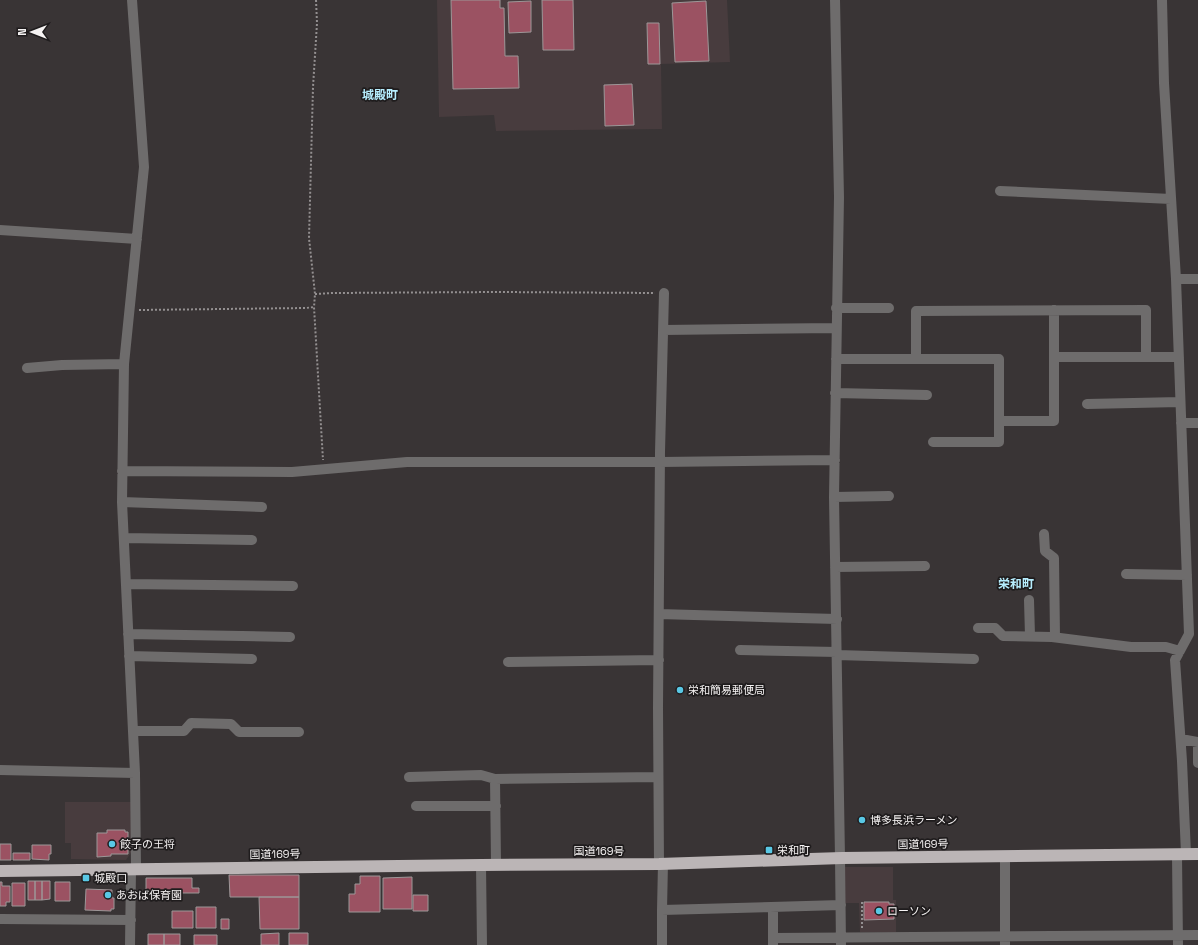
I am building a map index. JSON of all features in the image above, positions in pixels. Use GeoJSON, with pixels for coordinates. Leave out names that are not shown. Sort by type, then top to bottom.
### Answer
{"type":"FeatureCollection","features":[{"type":"Feature","properties":{"kind":"highway","name":"国道169号"},"geometry":{"type":"LineString","coordinates":[[0,871],[496,864],[661,864],[840,858],[1187,854]]}},
{"type":"Feature","properties":{"kind":"street"},"geometry":{"type":"LineString","coordinates":[[130,945],[134,869],[135,773],[122,502],[122,471],[124,364],[144,167],[132,0]]}},
{"type":"Feature","properties":{"kind":"street"},"geometry":{"type":"LineString","coordinates":[[835,0],[839,197],[834,497],[841,941]]}},
{"type":"Feature","properties":{"kind":"street"},"geometry":{"type":"LineString","coordinates":[[1162,0],[1164,82],[1176,279],[1189,634],[1175,660],[1187,854],[1178,940]]}},
{"type":"Feature","properties":{"kind":"street"},"geometry":{"type":"LineString","coordinates":[[1000,191],[1171,200]]}},
{"type":"Feature","properties":{"kind":"street"},"geometry":{"type":"LineString","coordinates":[[0,230],[137,239]]}},
{"type":"Feature","properties":{"kind":"street"},"geometry":{"type":"LineString","coordinates":[[1176,279],[1198,279]]}},
{"type":"Feature","properties":{"kind":"street"},"geometry":{"type":"LineString","coordinates":[[662,945],[658,777],[664,293]]}},
{"type":"Feature","properties":{"kind":"street"},"geometry":{"type":"LineString","coordinates":[[836,308],[888,308]]}},
{"type":"Feature","properties":{"kind":"street"},"geometry":{"type":"LineString","coordinates":[[916,359],[916,311],[1054,310],[1146,310],[1146,358]]}},
{"type":"Feature","properties":{"kind":"street"},"geometry":{"type":"LineString","coordinates":[[1000,421],[1054,421],[1054,310]]}},
{"type":"Feature","properties":{"kind":"street"},"geometry":{"type":"LineString","coordinates":[[663,330],[836,328]]}},
{"type":"Feature","properties":{"kind":"street"},"geometry":{"type":"LineString","coordinates":[[1054,357],[1179,358]]}},
{"type":"Feature","properties":{"kind":"street"},"geometry":{"type":"LineString","coordinates":[[836,359],[1000,359],[1000,442],[933,442]]}},
{"type":"Feature","properties":{"kind":"street"},"geometry":{"type":"LineString","coordinates":[[27,368],[62,365],[124,364]]}},
{"type":"Feature","properties":{"kind":"street"},"geometry":{"type":"LineString","coordinates":[[835,393],[927,394]]}},
{"type":"Feature","properties":{"kind":"street"},"geometry":{"type":"LineString","coordinates":[[1087,404],[1180,402]]}},
{"type":"Feature","properties":{"kind":"street"},"geometry":{"type":"LineString","coordinates":[[1181,423],[1198,423]]}},
{"type":"Feature","properties":{"kind":"street"},"geometry":{"type":"LineString","coordinates":[[122,471],[292,472],[407,462],[835,460]]}},
{"type":"Feature","properties":{"kind":"street"},"geometry":{"type":"LineString","coordinates":[[834,497],[889,496]]}},
{"type":"Feature","properties":{"kind":"street"},"geometry":{"type":"LineString","coordinates":[[122,502],[262,507]]}},
{"type":"Feature","properties":{"kind":"street"},"geometry":{"type":"LineString","coordinates":[[1044,534],[1045,551],[1054,558],[1055,637]]}},
{"type":"Feature","properties":{"kind":"street"},"geometry":{"type":"LineString","coordinates":[[124,538],[252,540]]}},
{"type":"Feature","properties":{"kind":"street"},"geometry":{"type":"LineString","coordinates":[[835,567],[925,566]]}},
{"type":"Feature","properties":{"kind":"street"},"geometry":{"type":"LineString","coordinates":[[1126,574],[1187,575]]}},
{"type":"Feature","properties":{"kind":"street"},"geometry":{"type":"LineString","coordinates":[[126,584],[292,586]]}},
{"type":"Feature","properties":{"kind":"street"},"geometry":{"type":"LineString","coordinates":[[1029,600],[1030,636]]}},
{"type":"Feature","properties":{"kind":"street"},"geometry":{"type":"LineString","coordinates":[[659,614],[837,619]]}},
{"type":"Feature","properties":{"kind":"street"},"geometry":{"type":"LineString","coordinates":[[978,628],[995,628],[1003,636],[1055,637],[1131,646],[1166,646],[1180,651]]}},
{"type":"Feature","properties":{"kind":"street"},"geometry":{"type":"LineString","coordinates":[[128,634],[290,637]]}},
{"type":"Feature","properties":{"kind":"street"},"geometry":{"type":"LineString","coordinates":[[740,650],[974,658]]}},
{"type":"Feature","properties":{"kind":"street"},"geometry":{"type":"LineString","coordinates":[[129,656],[252,659]]}},
{"type":"Feature","properties":{"kind":"street"},"geometry":{"type":"LineString","coordinates":[[508,662],[659,660]]}},
{"type":"Feature","properties":{"kind":"street"},"geometry":{"type":"LineString","coordinates":[[133,731],[184,731],[191,723],[232,724],[239,732],[299,732]]}},
{"type":"Feature","properties":{"kind":"street"},"geometry":{"type":"LineString","coordinates":[[1181,739],[1198,742],[1198,763]]}},
{"type":"Feature","properties":{"kind":"street"},"geometry":{"type":"LineString","coordinates":[[0,770],[135,773]]}},
{"type":"Feature","properties":{"kind":"street"},"geometry":{"type":"LineString","coordinates":[[409,777],[481,776],[495,779],[658,777]]}},
{"type":"Feature","properties":{"kind":"street"},"geometry":{"type":"LineString","coordinates":[[495,779],[496,864]]}},
{"type":"Feature","properties":{"kind":"street"},"geometry":{"type":"LineString","coordinates":[[416,806],[496,806]]}},
{"type":"Feature","properties":{"kind":"street"},"geometry":{"type":"LineString","coordinates":[[1005,857],[1005,940]]}},
{"type":"Feature","properties":{"kind":"street"},"geometry":{"type":"LineString","coordinates":[[481,865],[482,945]]}},
{"type":"Feature","properties":{"kind":"street"},"geometry":{"type":"LineString","coordinates":[[662,910],[841,905]]}},
{"type":"Feature","properties":{"kind":"street"},"geometry":{"type":"LineString","coordinates":[[773,907],[773,942],[1178,940],[1198,934]]}},
{"type":"Feature","properties":{"kind":"street"},"geometry":{"type":"LineString","coordinates":[[0,919],[131,920]]}},
{"type":"Feature","properties":{"kind":"path"},"geometry":{"type":"LineString","coordinates":[[316,0],[317,23],[313,95],[309,238],[315,294],[314,307],[324,470]]}},
{"type":"Feature","properties":{"kind":"path"},"geometry":{"type":"LineString","coordinates":[[315,294],[482,292],[664,293]]}},
{"type":"Feature","properties":{"kind":"path"},"geometry":{"type":"LineString","coordinates":[[130,310],[314,307]]}},
{"type":"Feature","properties":{"kind":"path"},"geometry":{"type":"LineString","coordinates":[[862,901],[862,921]]}},
{"type":"Feature","properties":{"kind":"shaded area"},"geometry":{"type":"Polygon","coordinates":[[[437,0],[727,0],[730,62],[661,64],[662,129],[496,131],[494,115],[439,117],[437,0]]]}},
{"type":"Feature","properties":{"kind":"shaded area"},"geometry":{"type":"Polygon","coordinates":[[[65,802],[132,802],[132,851],[126,860],[71,859],[71,843],[65,843],[65,802]]]}},
{"type":"Feature","properties":{"kind":"shaded area"},"geometry":{"type":"Polygon","coordinates":[[[843,867],[893,867],[893,900],[896,900],[896,932],[860,932],[859,903],[843,903],[843,867]]]}},
{"type":"Feature","properties":{"kind":"building"},"geometry":{"type":"Polygon","coordinates":[[[451,0],[500,0],[500,8],[504,8],[505,56],[518,56],[519,88],[453,89],[451,0]]]}},
{"type":"Feature","properties":{"kind":"building"},"geometry":{"type":"Polygon","coordinates":[[[542,0],[573,0],[574,50],[543,50],[542,0]]]}},
{"type":"Feature","properties":{"kind":"building"},"geometry":{"type":"Polygon","coordinates":[[[531,1],[531,32],[509,33],[508,2],[531,1]]]}},
{"type":"Feature","properties":{"kind":"building"},"geometry":{"type":"Polygon","coordinates":[[[706,1],[709,61],[675,62],[672,3],[706,1]]]}},
{"type":"Feature","properties":{"kind":"building"},"geometry":{"type":"Polygon","coordinates":[[[647,23],[659,23],[660,64],[648,64],[647,23]]]}},
{"type":"Feature","properties":{"kind":"building"},"geometry":{"type":"Polygon","coordinates":[[[632,84],[634,125],[605,126],[604,85],[632,84]]]}},
{"type":"Feature","properties":{"kind":"building","name":"餃子の王将"},"geometry":{"type":"Polygon","coordinates":[[[107,830],[125,830],[125,832],[128,832],[128,854],[111,854],[111,856],[97,857],[97,833],[107,833],[107,830]]]}},
{"type":"Feature","properties":{"kind":"building"},"geometry":{"type":"Polygon","coordinates":[[[0,844],[11,844],[11,860],[0,860],[0,844]]]}},
{"type":"Feature","properties":{"kind":"building"},"geometry":{"type":"Polygon","coordinates":[[[32,845],[51,845],[49,860],[32,859],[32,845]]]}},
{"type":"Feature","properties":{"kind":"building"},"geometry":{"type":"Polygon","coordinates":[[[13,853],[30,853],[30,860],[13,860],[13,853]]]}},
{"type":"Feature","properties":{"kind":"building"},"geometry":{"type":"Polygon","coordinates":[[[229,875],[299,875],[299,897],[230,897],[229,875]]]}},
{"type":"Feature","properties":{"kind":"building"},"geometry":{"type":"Polygon","coordinates":[[[360,876],[380,876],[380,912],[349,912],[349,894],[355,894],[355,884],[360,884],[360,876]]]}},
{"type":"Feature","properties":{"kind":"building"},"geometry":{"type":"Polygon","coordinates":[[[412,877],[412,909],[383,909],[383,878],[412,877]]]}},
{"type":"Feature","properties":{"kind":"building"},"geometry":{"type":"Polygon","coordinates":[[[146,878],[192,878],[192,888],[199,888],[199,893],[146,893],[146,878]]]}},
{"type":"Feature","properties":{"kind":"building"},"geometry":{"type":"Polygon","coordinates":[[[28,881],[35,881],[35,900],[28,900],[28,881]]]}},
{"type":"Feature","properties":{"kind":"building"},"geometry":{"type":"Polygon","coordinates":[[[35,881],[42,881],[42,900],[35,900],[35,881]]]}},
{"type":"Feature","properties":{"kind":"building"},"geometry":{"type":"Polygon","coordinates":[[[42,881],[50,881],[50,899],[42,900],[42,881]]]}},
{"type":"Feature","properties":{"kind":"building"},"geometry":{"type":"Polygon","coordinates":[[[0,882],[2,882],[2,886],[10,886],[10,902],[6,902],[6,906],[0,906],[0,882]]]}},
{"type":"Feature","properties":{"kind":"building"},"geometry":{"type":"Polygon","coordinates":[[[55,882],[70,882],[70,901],[55,901],[55,882]]]}},
{"type":"Feature","properties":{"kind":"building"},"geometry":{"type":"Polygon","coordinates":[[[12,883],[25,883],[25,906],[12,906],[12,883]]]}},
{"type":"Feature","properties":{"kind":"building"},"geometry":{"type":"Polygon","coordinates":[[[86,889],[112,890],[114,909],[111,909],[111,911],[85,910],[86,889]]]}},
{"type":"Feature","properties":{"kind":"building"},"geometry":{"type":"Polygon","coordinates":[[[413,895],[428,895],[428,911],[413,911],[413,895]]]}},
{"type":"Feature","properties":{"kind":"building"},"geometry":{"type":"Polygon","coordinates":[[[259,897],[299,897],[299,929],[260,929],[259,897]]]}},
{"type":"Feature","properties":{"kind":"building","name":"ローソン"},"geometry":{"type":"Polygon","coordinates":[[[864,902],[889,902],[889,904],[894,904],[894,919],[864,920],[864,902]]]}},
{"type":"Feature","properties":{"kind":"building"},"geometry":{"type":"Polygon","coordinates":[[[196,907],[216,907],[216,928],[196,928],[196,907]]]}},
{"type":"Feature","properties":{"kind":"building"},"geometry":{"type":"Polygon","coordinates":[[[172,911],[193,911],[193,928],[172,928],[172,911]]]}},
{"type":"Feature","properties":{"kind":"building"},"geometry":{"type":"Polygon","coordinates":[[[221,919],[229,919],[229,929],[221,929],[221,919]]]}},
{"type":"Feature","properties":{"kind":"building"},"geometry":{"type":"Polygon","coordinates":[[[279,933],[279,945],[261,945],[261,934],[279,933]]]}},
{"type":"Feature","properties":{"kind":"building"},"geometry":{"type":"Polygon","coordinates":[[[289,933],[308,933],[308,945],[289,945],[289,933]]]}},
{"type":"Feature","properties":{"kind":"building"},"geometry":{"type":"Polygon","coordinates":[[[148,934],[164,934],[164,945],[148,945],[148,934]]]}},
{"type":"Feature","properties":{"kind":"building"},"geometry":{"type":"Polygon","coordinates":[[[164,934],[180,934],[180,945],[164,945],[164,934]]]}},
{"type":"Feature","properties":{"kind":"building"},"geometry":{"type":"Polygon","coordinates":[[[194,935],[217,935],[217,945],[194,945],[194,935]]]}},
{"type":"Feature","properties":{"kind":"place","name":"栄和簡易郵便局"},"geometry":{"type":"Point","coordinates":[680,690]}},
{"type":"Feature","properties":{"kind":"place","name":"博多長浜ラーメン"},"geometry":{"type":"Point","coordinates":[862,820]}},
{"type":"Feature","properties":{"kind":"place","name":"餃子の王将"},"geometry":{"type":"Point","coordinates":[112,844]}},
{"type":"Feature","properties":{"kind":"place","name":"栄和町"},"geometry":{"type":"Point","coordinates":[769,850]}},
{"type":"Feature","properties":{"kind":"place","name":"城殿口"},"geometry":{"type":"Point","coordinates":[86,878]}},
{"type":"Feature","properties":{"kind":"place","name":"あおば保育園"},"geometry":{"type":"Point","coordinates":[108,895]}},
{"type":"Feature","properties":{"kind":"place","name":"ローソン"},"geometry":{"type":"Point","coordinates":[879,911]}},
{"type":"Feature","properties":{"kind":"district","name":"城殿町"},"geometry":{"type":"Point","coordinates":[380,95]}},
{"type":"Feature","properties":{"kind":"district","name":"栄和町"},"geometry":{"type":"Point","coordinates":[1016,584]}}]}
